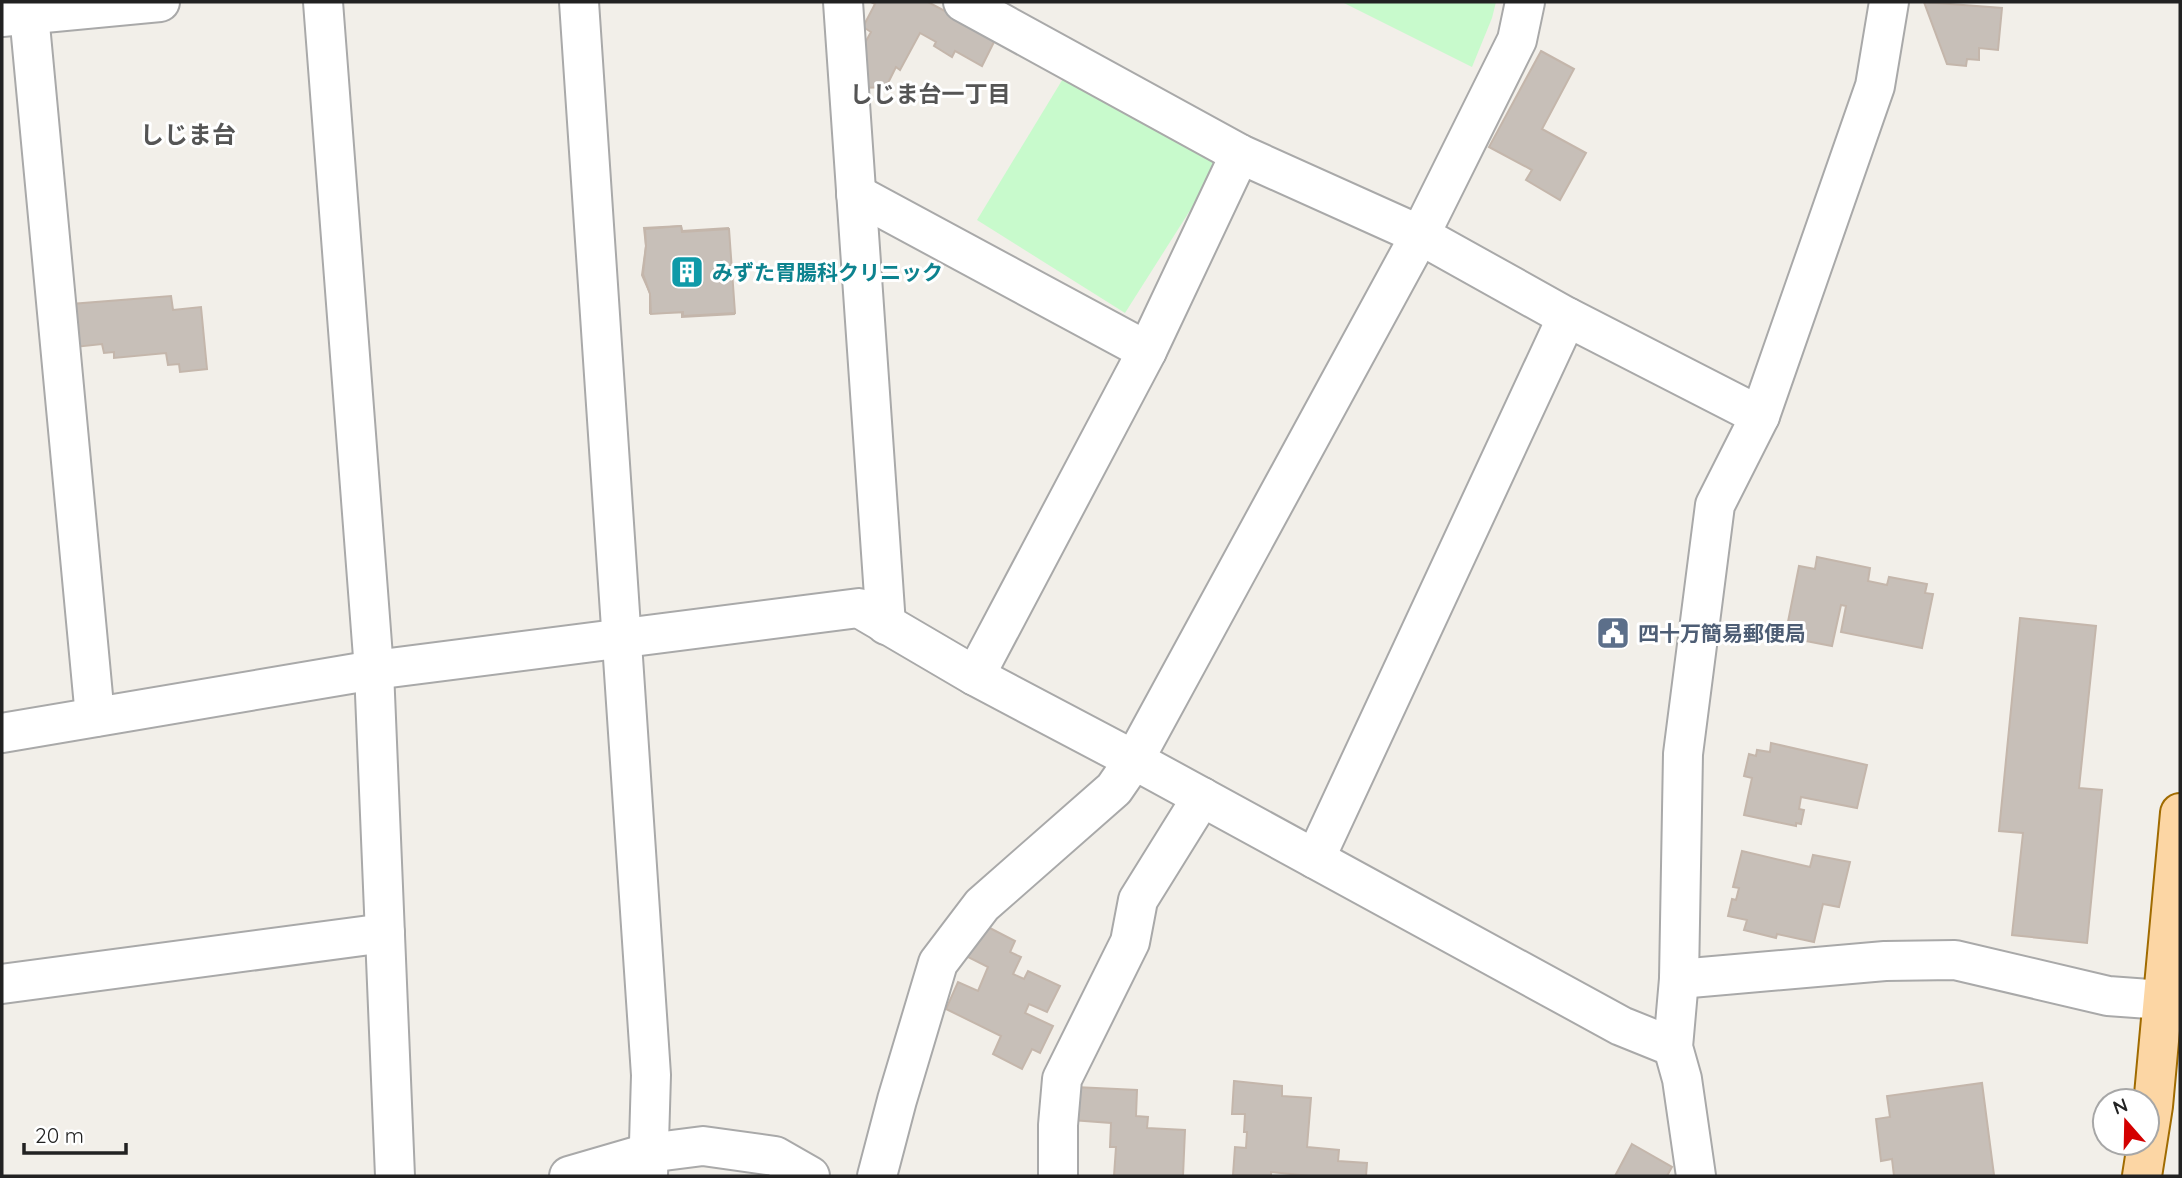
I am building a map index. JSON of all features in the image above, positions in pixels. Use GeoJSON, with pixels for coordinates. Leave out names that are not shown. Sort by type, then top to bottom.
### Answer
{"type":"FeatureCollection","features":[{"type":"Feature","properties":{"kind":"main road"},"geometry":{"type":"LineString","coordinates":[[2142,1176],[2153,1106],[2180,813]]}},
{"type":"Feature","properties":{"kind":"street"},"geometry":{"type":"LineString","coordinates":[[323,2],[374,670],[395,1176]]}},
{"type":"Feature","properties":{"kind":"street"},"geometry":{"type":"LineString","coordinates":[[579,2],[650,1075],[648,1165]]}},
{"type":"Feature","properties":{"kind":"street"},"geometry":{"type":"LineString","coordinates":[[843,2],[886,625]]}},
{"type":"Feature","properties":{"kind":"street"},"geometry":{"type":"LineString","coordinates":[[963,2],[1240,155],[1420,235],[1567,317],[1760,416]]}},
{"type":"Feature","properties":{"kind":"street"},"geometry":{"type":"LineString","coordinates":[[877,1176],[937,963],[982,905],[1114,789],[1134,760],[1420,235],[1517,40],[1525,2]]}},
{"type":"Feature","properties":{"kind":"street"},"geometry":{"type":"LineString","coordinates":[[1696,1176],[1682,1079],[1673,1047],[1679,979],[1683,754],[1715,505],[1760,416],[1875,86],[1889,2]]}},
{"type":"Feature","properties":{"kind":"street"},"geometry":{"type":"LineString","coordinates":[[95,717],[15,15],[142,3]]}},
{"type":"Feature","properties":{"kind":"street"},"geometry":{"type":"LineString","coordinates":[[975,676],[1147,351],[1240,155]]}},
{"type":"Feature","properties":{"kind":"street"},"geometry":{"type":"LineString","coordinates":[[856,194],[1147,351]]}},
{"type":"Feature","properties":{"kind":"street"},"geometry":{"type":"LineString","coordinates":[[1315,859],[1567,317]]}},
{"type":"Feature","properties":{"kind":"street"},"geometry":{"type":"LineString","coordinates":[[2,733],[374,670],[859,608],[975,676],[1621,1026],[1673,1047]]}},
{"type":"Feature","properties":{"kind":"street"},"geometry":{"type":"LineString","coordinates":[[1058,1176],[1058,1125],[1062,1079],[1130,942],[1138,900],[1202,797]]}},
{"type":"Feature","properties":{"kind":"street"},"geometry":{"type":"LineString","coordinates":[[2,984],[385,933]]}},
{"type":"Feature","properties":{"kind":"street"},"geometry":{"type":"LineString","coordinates":[[1679,979],[1885,961],[1955,960],[2108,996],[2163,1000]]}},
{"type":"Feature","properties":{"kind":"street"},"geometry":{"type":"LineString","coordinates":[[569,1176],[648,1165],[703,1146],[775,1156],[810,1176]]}},
{"type":"Feature","properties":{"kind":"green space"},"geometry":{"type":"Polygon","coordinates":[[[1342,2],[1496,2],[1472,67],[1342,2]]]}},
{"type":"Feature","properties":{"kind":"green space"},"geometry":{"type":"Polygon","coordinates":[[[1064,77],[1222,160],[1125,313],[977,220],[1064,77]]]}},
{"type":"Feature","properties":{"kind":"building"},"geometry":{"type":"Polygon","coordinates":[[[871,2],[928,2],[996,38],[982,66],[955,51],[952,57],[934,46],[936,42],[920,33],[900,70],[896,67],[886,87],[863,88],[861,50],[871,32],[863,27],[875,4],[871,2]]]}},
{"type":"Feature","properties":{"kind":"building"},"geometry":{"type":"Polygon","coordinates":[[[1924,2],[2002,8],[1998,50],[1979,48],[1979,60],[1967,59],[1966,66],[1947,64],[1924,2]]]}},
{"type":"Feature","properties":{"kind":"building"},"geometry":{"type":"Polygon","coordinates":[[[1541,51],[1574,69],[1542,129],[1586,153],[1560,200],[1526,180],[1532,170],[1489,147],[1541,51]]]}},
{"type":"Feature","properties":{"kind":"building","name":"みずた胃腸科クリニック"},"geometry":{"type":"Polygon","coordinates":[[[681,226],[682,231],[728,228],[734,314],[682,317],[682,312],[650,313],[650,293],[642,275],[646,246],[644,228],[681,226]]]}},
{"type":"Feature","properties":{"kind":"building","name":"みずた胃腸科クリニック"},"geometry":{"type":"Polygon","coordinates":[[[681,226],[682,232],[729,229],[735,313],[683,316],[683,312],[651,314],[650,294],[643,274],[645,229],[681,226]]]}},
{"type":"Feature","properties":{"kind":"building"},"geometry":{"type":"Polygon","coordinates":[[[171,296],[173,310],[201,307],[207,369],[180,372],[179,364],[168,365],[166,353],[114,358],[114,352],[104,353],[102,344],[75,347],[71,304],[171,296]]]}},
{"type":"Feature","properties":{"kind":"building"},"geometry":{"type":"Polygon","coordinates":[[[1817,557],[1870,568],[1868,581],[1887,585],[1889,577],[1927,584],[1925,593],[1933,594],[1922,648],[1841,632],[1846,606],[1841,605],[1832,646],[1785,637],[1799,566],[1815,569],[1817,557]]]}},
{"type":"Feature","properties":{"kind":"building"},"geometry":{"type":"Polygon","coordinates":[[[2020,618],[2096,626],[2079,788],[2102,790],[2087,943],[2012,935],[2023,833],[1999,831],[2020,618]]]}},
{"type":"Feature","properties":{"kind":"building"},"geometry":{"type":"Polygon","coordinates":[[[1771,743],[1867,765],[1857,808],[1801,797],[1799,809],[1804,810],[1801,824],[1796,823],[1796,826],[1744,815],[1752,778],[1744,776],[1749,754],[1756,756],[1757,750],[1770,752],[1771,743]]]}},
{"type":"Feature","properties":{"kind":"building"},"geometry":{"type":"Polygon","coordinates":[[[1742,851],[1810,867],[1813,855],[1850,862],[1839,907],[1823,904],[1814,942],[1777,934],[1776,938],[1744,930],[1747,920],[1728,916],[1732,899],[1736,900],[1739,888],[1733,887],[1742,851]]]}},
{"type":"Feature","properties":{"kind":"building"},"geometry":{"type":"Polygon","coordinates":[[[984,925],[1015,941],[1010,952],[1021,957],[1013,974],[1024,979],[1028,971],[1060,986],[1047,1012],[1029,1004],[1025,1013],[1053,1026],[1040,1053],[1032,1049],[1022,1069],[993,1054],[1001,1036],[946,1009],[958,982],[978,991],[988,967],[962,954],[984,925]]]}},
{"type":"Feature","properties":{"kind":"building"},"geometry":{"type":"Polygon","coordinates":[[[1234,1081],[1282,1086],[1282,1096],[1311,1098],[1307,1147],[1339,1150],[1338,1161],[1367,1163],[1366,1176],[1311,1176],[1271,1172],[1271,1176],[1233,1175],[1235,1147],[1246,1148],[1247,1132],[1244,1132],[1245,1114],[1232,1114],[1234,1081]]]}},
{"type":"Feature","properties":{"kind":"building"},"geometry":{"type":"Polygon","coordinates":[[[1982,1083],[1994,1175],[1894,1176],[1892,1159],[1881,1161],[1876,1119],[1890,1117],[1887,1096],[1982,1083]]]}},
{"type":"Feature","properties":{"kind":"building"},"geometry":{"type":"Polygon","coordinates":[[[1075,1087],[1137,1090],[1136,1116],[1148,1117],[1147,1128],[1185,1130],[1183,1176],[1114,1176],[1116,1147],[1110,1147],[1111,1123],[1072,1120],[1075,1087]]]}},
{"type":"Feature","properties":{"kind":"building"},"geometry":{"type":"Polygon","coordinates":[[[1632,1144],[1672,1167],[1667,1176],[1615,1176],[1632,1144]]]}},
{"type":"Feature","properties":{"kind":"place","name":"みずた胃腸科クリニック"},"geometry":{"type":"Point","coordinates":[687,272]}},
{"type":"Feature","properties":{"kind":"place","name":"四十万簡易郵便局"},"geometry":{"type":"Point","coordinates":[1613,633]}},
{"type":"Feature","properties":{"kind":"district","name":"しじま台一丁目"},"geometry":{"type":"Point","coordinates":[930,93]}},
{"type":"Feature","properties":{"kind":"district","name":"しじま台"},"geometry":{"type":"Point","coordinates":[188,134]}}]}
